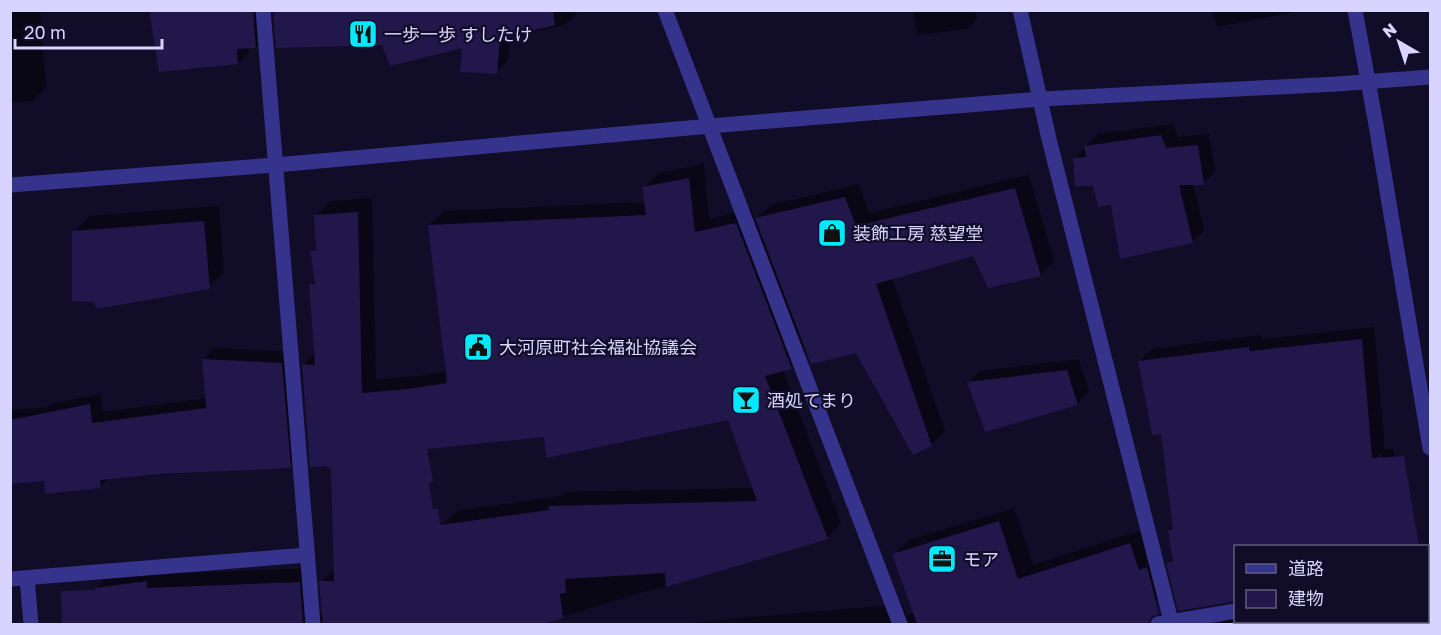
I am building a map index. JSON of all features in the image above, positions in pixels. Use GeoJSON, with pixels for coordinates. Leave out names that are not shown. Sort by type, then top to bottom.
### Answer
{"type":"FeatureCollection","features":[{"type":"Feature","properties":{"kind":"street"},"geometry":{"type":"LineString","coordinates":[[263,10],[313,624]]}},
{"type":"Feature","properties":{"kind":"street"},"geometry":{"type":"LineString","coordinates":[[665,10],[900,624]]}},
{"type":"Feature","properties":{"kind":"street"},"geometry":{"type":"LineString","coordinates":[[1020,10],[1164,623],[1234,611]]}},
{"type":"Feature","properties":{"kind":"street"},"geometry":{"type":"LineString","coordinates":[[1355,10],[1431,448]]}},
{"type":"Feature","properties":{"kind":"street"},"geometry":{"type":"LineString","coordinates":[[10,185],[275,165],[1041,99],[1431,76]]}},
{"type":"Feature","properties":{"kind":"street"},"geometry":{"type":"LineString","coordinates":[[10,579],[307,555]]}},
{"type":"Feature","properties":{"kind":"street"},"geometry":{"type":"LineString","coordinates":[[27,578],[31,624]]}},
{"type":"Feature","properties":{"kind":"building"},"geometry":{"type":"Polygon","coordinates":[[[149,10],[253,10],[256,48],[237,49],[238,64],[159,72],[149,10]]]}},
{"type":"Feature","properties":{"kind":"building"},"geometry":{"type":"Polygon","coordinates":[[[273,10],[553,10],[555,25],[500,39],[497,74],[460,72],[462,48],[390,66],[382,45],[276,48],[273,10]]]}},
{"type":"Feature","properties":{"kind":"building"},"geometry":{"type":"Polygon","coordinates":[[[1161,135],[1166,148],[1198,145],[1204,185],[1179,185],[1193,243],[1120,259],[1111,205],[1098,207],[1093,186],[1075,186],[1073,158],[1086,157],[1084,146],[1161,135]]]}},
{"type":"Feature","properties":{"kind":"building"},"geometry":{"type":"Polygon","coordinates":[[[689,178],[695,232],[736,223],[792,369],[765,376],[828,539],[666,587],[665,573],[565,579],[566,593],[560,594],[563,618],[542,624],[323,624],[319,581],[334,581],[331,468],[327,469],[327,466],[310,467],[302,364],[315,365],[309,284],[315,284],[310,251],[316,250],[314,215],[358,212],[362,393],[447,383],[428,225],[646,215],[642,187],[689,178]],[[728,420],[546,458],[544,437],[427,449],[433,482],[429,482],[433,509],[438,509],[440,525],[549,510],[549,506],[757,501],[728,420]]]}},
{"type":"Feature","properties":{"kind":"building"},"geometry":{"type":"Polygon","coordinates":[[[1015,188],[1041,276],[988,288],[973,256],[876,284],[932,446],[913,455],[856,353],[811,364],[755,218],[845,197],[856,226],[1015,188]]]}},
{"type":"Feature","properties":{"kind":"building"},"geometry":{"type":"Polygon","coordinates":[[[204,221],[210,289],[96,309],[94,302],[72,301],[72,231],[204,221]]]}},
{"type":"Feature","properties":{"kind":"building"},"geometry":{"type":"Polygon","coordinates":[[[1362,339],[1372,458],[1404,456],[1419,545],[1234,545],[1234,601],[1178,611],[1166,563],[1173,561],[1168,531],[1173,529],[1161,434],[1152,435],[1138,361],[1249,347],[1250,351],[1362,339]]]}},
{"type":"Feature","properties":{"kind":"building"},"geometry":{"type":"Polygon","coordinates":[[[202,359],[282,363],[291,468],[162,474],[100,480],[101,488],[45,494],[44,481],[10,484],[10,420],[90,404],[92,423],[206,408],[202,359]]]}},
{"type":"Feature","properties":{"kind":"building"},"geometry":{"type":"Polygon","coordinates":[[[1067,370],[1078,405],[985,432],[967,382],[1067,370]]]}},
{"type":"Feature","properties":{"kind":"building"},"geometry":{"type":"Polygon","coordinates":[[[999,521],[1018,579],[1130,543],[1139,570],[1147,567],[1159,614],[1151,617],[1148,624],[917,624],[892,554],[999,521]]]}},
{"type":"Feature","properties":{"kind":"building"},"geometry":{"type":"Polygon","coordinates":[[[147,581],[147,588],[300,582],[303,624],[62,624],[61,591],[95,590],[95,588],[147,581]]]}},
{"type":"Feature","properties":{"kind":"place","name":"一歩一歩 すしたけ"},"geometry":{"type":"Point","coordinates":[363,34]}},
{"type":"Feature","properties":{"kind":"place","name":"装飾工房 慈望堂"},"geometry":{"type":"Point","coordinates":[832,233]}},
{"type":"Feature","properties":{"kind":"place","name":"大河原町社会福祉協議会"},"geometry":{"type":"Point","coordinates":[478,347]}},
{"type":"Feature","properties":{"kind":"place","name":"酒処てまり"},"geometry":{"type":"Point","coordinates":[746,400]}},
{"type":"Feature","properties":{"kind":"place","name":"モア"},"geometry":{"type":"Point","coordinates":[942,559]}}]}
